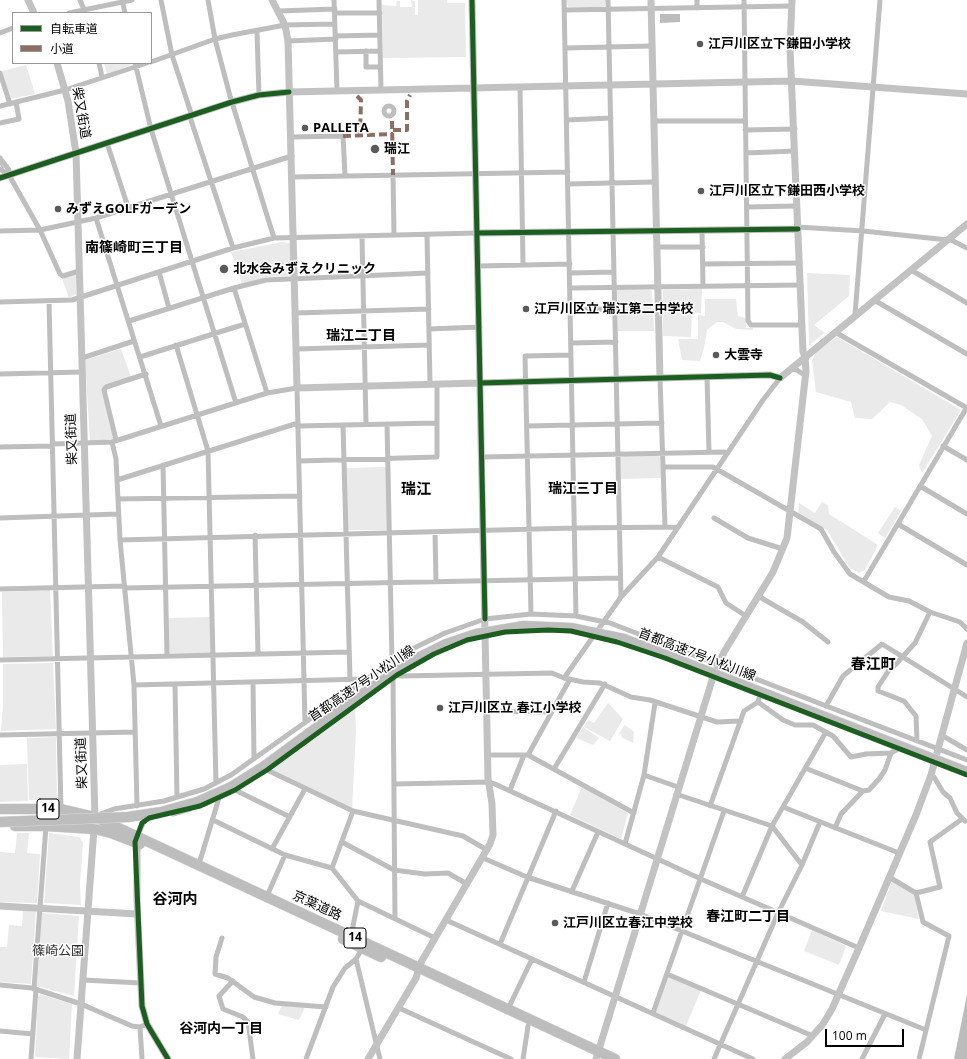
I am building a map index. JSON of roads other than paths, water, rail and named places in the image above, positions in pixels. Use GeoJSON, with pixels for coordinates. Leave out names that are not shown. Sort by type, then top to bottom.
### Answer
{"type":"FeatureCollection","features":[{"type":"Feature","properties":{"kind":"highway","name":"首都高速7号小松川線"},"geometry":{"type":"LineString","coordinates":[[0,815],[127,811],[160,806],[195,796],[245,772],[377,676],[417,651],[443,639],[470,630],[491,624],[523,620],[572,622],[626,633],[967,764]]}},
{"type":"Feature","properties":{"kind":"highway","name":"首都高速7号小松川線"},"geometry":{"type":"LineString","coordinates":[[0,822],[145,815],[197,802],[231,787],[263,767],[370,688],[416,659],[446,644],[476,634],[524,626],[571,628],[606,634],[637,644],[967,772]]}},
{"type":"Feature","properties":{"kind":"highway","name":"京葉道路"},"geometry":{"type":"LineString","coordinates":[[0,809],[61,809],[95,816],[136,839],[362,949],[508,1009],[598,1057]]}},
{"type":"Feature","properties":{"kind":"highway","name":"京葉道路"},"geometry":{"type":"LineString","coordinates":[[0,826],[46,826],[94,829],[136,839],[199,864],[351,936],[528,1026],[598,1057],[615,1059]]}},
{"type":"Feature","properties":{"kind":"street"},"geometry":{"type":"LineString","coordinates":[[28,0],[34,12]]}},
{"type":"Feature","properties":{"kind":"street"},"geometry":{"type":"LineString","coordinates":[[80,0],[85,11],[122,1],[132,0]]}},
{"type":"Feature","properties":{"kind":"street"},"geometry":{"type":"LineString","coordinates":[[162,0],[172,55],[232,248]]}},
{"type":"Feature","properties":{"kind":"street"},"geometry":{"type":"LineString","coordinates":[[208,0],[215,39],[232,102],[274,238]]}},
{"type":"Feature","properties":{"kind":"street"},"geometry":{"type":"LineString","coordinates":[[272,0],[285,25],[288,41],[295,238],[305,723]]}},
{"type":"Feature","properties":{"kind":"street"},"geometry":{"type":"LineString","coordinates":[[334,0],[337,90]]}},
{"type":"Feature","properties":{"kind":"street"},"geometry":{"type":"LineString","coordinates":[[379,0],[381,90]]}},
{"type":"Feature","properties":{"kind":"street"},"geometry":{"type":"LineString","coordinates":[[368,1059],[399,1008],[435,938],[483,858],[493,835],[489,782],[485,636],[480,327],[472,0]]}},
{"type":"Feature","properties":{"kind":"street"},"geometry":{"type":"LineString","coordinates":[[564,0],[576,616]]}},
{"type":"Feature","properties":{"kind":"street"},"geometry":{"type":"LineString","coordinates":[[608,0],[621,597]]}},
{"type":"Feature","properties":{"kind":"street"},"geometry":{"type":"LineString","coordinates":[[651,0],[657,286],[665,526]]}},
{"type":"Feature","properties":{"kind":"street"},"geometry":{"type":"LineString","coordinates":[[697,0],[697,8]]}},
{"type":"Feature","properties":{"kind":"street"},"geometry":{"type":"LineString","coordinates":[[744,0],[749,324],[802,325]]}},
{"type":"Feature","properties":{"kind":"street"},"geometry":{"type":"LineString","coordinates":[[855,315],[863,231],[880,0]]}},
{"type":"Feature","properties":{"kind":"street"},"geometry":{"type":"LineString","coordinates":[[122,1],[125,12]]}},
{"type":"Feature","properties":{"kind":"street"},"geometry":{"type":"LineString","coordinates":[[564,10],[744,7],[792,3],[790,48],[795,129],[797,228],[803,352],[805,357],[806,376],[787,538],[775,567],[746,616],[713,677],[678,787],[598,1057]]}},
{"type":"Feature","properties":{"kind":"street"},"geometry":{"type":"LineString","coordinates":[[279,11],[380,13]]}},
{"type":"Feature","properties":{"kind":"street"},"geometry":{"type":"LineString","coordinates":[[152,62],[215,39],[257,32],[285,25],[335,24]]}},
{"type":"Feature","properties":{"kind":"street"},"geometry":{"type":"LineString","coordinates":[[0,33],[12,28]]}},
{"type":"Feature","properties":{"kind":"street"},"geometry":{"type":"LineString","coordinates":[[257,32],[259,95]]}},
{"type":"Feature","properties":{"kind":"street"},"geometry":{"type":"LineString","coordinates":[[288,41],[380,35]]}},
{"type":"Feature","properties":{"kind":"street"},"geometry":{"type":"LineString","coordinates":[[565,48],[652,46]]}},
{"type":"Feature","properties":{"kind":"street"},"geometry":{"type":"LineString","coordinates":[[366,51],[366,67],[380,67]]}},
{"type":"Feature","properties":{"kind":"street"},"geometry":{"type":"LineString","coordinates":[[336,52],[380,51]]}},
{"type":"Feature","properties":{"kind":"street","name":"柴又街道"},"geometry":{"type":"LineString","coordinates":[[57,64],[65,90],[76,153],[95,816]]}},
{"type":"Feature","properties":{"kind":"street"},"geometry":{"type":"LineString","coordinates":[[98,64],[102,77]]}},
{"type":"Feature","properties":{"kind":"street"},"geometry":{"type":"LineString","coordinates":[[0,106],[65,90],[136,65],[151,129],[236,403]]}},
{"type":"Feature","properties":{"kind":"street"},"geometry":{"type":"LineString","coordinates":[[0,73],[19,119],[0,123]]}},
{"type":"Feature","properties":{"kind":"street"},"geometry":{"type":"LineString","coordinates":[[0,178],[232,102],[259,95],[289,92],[792,81],[967,94]]}},
{"type":"Feature","properties":{"kind":"street"},"geometry":{"type":"LineString","coordinates":[[520,87],[523,265]]}},
{"type":"Feature","properties":{"kind":"street"},"geometry":{"type":"LineString","coordinates":[[567,120],[611,118]]}},
{"type":"Feature","properties":{"kind":"street"},"geometry":{"type":"LineString","coordinates":[[654,121],[745,121]]}},
{"type":"Feature","properties":{"kind":"street"},"geometry":{"type":"LineString","coordinates":[[745,130],[795,129]]}},
{"type":"Feature","properties":{"kind":"street"},"geometry":{"type":"LineString","coordinates":[[292,137],[343,136],[345,175]]}},
{"type":"Feature","properties":{"kind":"street"},"geometry":{"type":"LineString","coordinates":[[107,143],[128,207]]}},
{"type":"Feature","properties":{"kind":"street"},"geometry":{"type":"LineString","coordinates":[[746,153],[795,151]]}},
{"type":"Feature","properties":{"kind":"street"},"geometry":{"type":"LineString","coordinates":[[0,232],[40,230],[96,218],[252,167],[292,156]]}},
{"type":"Feature","properties":{"kind":"street"},"geometry":{"type":"LineString","coordinates":[[0,158],[9,170],[9,175],[40,230],[60,274],[63,276],[79,271]]}},
{"type":"Feature","properties":{"kind":"street"},"geometry":{"type":"LineString","coordinates":[[0,169],[9,175]]}},
{"type":"Feature","properties":{"kind":"street"},"geometry":{"type":"LineString","coordinates":[[293,177],[476,172],[568,172]]}},
{"type":"Feature","properties":{"kind":"street"},"geometry":{"type":"LineString","coordinates":[[393,175],[394,235]]}},
{"type":"Feature","properties":{"kind":"street"},"geometry":{"type":"LineString","coordinates":[[568,184],[655,182]]}},
{"type":"Feature","properties":{"kind":"street"},"geometry":{"type":"LineString","coordinates":[[747,207],[797,206]]}},
{"type":"Feature","properties":{"kind":"street"},"geometry":{"type":"LineString","coordinates":[[96,218],[161,426]]}},
{"type":"Feature","properties":{"kind":"street"},"geometry":{"type":"LineString","coordinates":[[510,790],[526,755],[567,679],[603,622],[621,597],[658,557],[780,378],[967,224]]}},
{"type":"Feature","properties":{"kind":"street"},"geometry":{"type":"LineString","coordinates":[[0,302],[72,300],[232,248],[274,238],[477,233],[656,232],[797,228],[863,231],[949,239],[967,248]]}},
{"type":"Feature","properties":{"kind":"street"},"geometry":{"type":"LineString","coordinates":[[702,231],[703,286]]}},
{"type":"Feature","properties":{"kind":"street"},"geometry":{"type":"LineString","coordinates":[[299,461],[437,457],[437,423],[429,329],[427,235]]}},
{"type":"Feature","properties":{"kind":"street"},"geometry":{"type":"LineString","coordinates":[[362,236],[366,424]]}},
{"type":"Feature","properties":{"kind":"street"},"geometry":{"type":"LineString","coordinates":[[656,247],[703,247]]}},
{"type":"Feature","properties":{"kind":"street"},"geometry":{"type":"LineString","coordinates":[[703,264],[799,263]]}},
{"type":"Feature","properties":{"kind":"street"},"geometry":{"type":"LineString","coordinates":[[478,266],[570,264]]}},
{"type":"Feature","properties":{"kind":"street"},"geometry":{"type":"LineString","coordinates":[[912,270],[967,303]]}},
{"type":"Feature","properties":{"kind":"street"},"geometry":{"type":"LineString","coordinates":[[158,272],[169,308]]}},
{"type":"Feature","properties":{"kind":"street"},"geometry":{"type":"LineString","coordinates":[[570,273],[614,272]]}},
{"type":"Feature","properties":{"kind":"street"},"geometry":{"type":"LineString","coordinates":[[129,321],[234,288],[266,280],[295,277],[428,273]]}},
{"type":"Feature","properties":{"kind":"street"},"geometry":{"type":"LineString","coordinates":[[570,288],[800,285]]}},
{"type":"Feature","properties":{"kind":"street"},"geometry":{"type":"LineString","coordinates":[[234,288],[267,394]]}},
{"type":"Feature","properties":{"kind":"street"},"geometry":{"type":"LineString","coordinates":[[874,300],[967,354]]}},
{"type":"Feature","properties":{"kind":"street"},"geometry":{"type":"LineString","coordinates":[[49,301],[58,734],[61,809]]}},
{"type":"Feature","properties":{"kind":"street"},"geometry":{"type":"LineString","coordinates":[[296,313],[429,309]]}},
{"type":"Feature","properties":{"kind":"street"},"geometry":{"type":"LineString","coordinates":[[571,310],[615,309]]}},
{"type":"Feature","properties":{"kind":"street"},"geometry":{"type":"LineString","coordinates":[[140,357],[245,324]]}},
{"type":"Feature","properties":{"kind":"street"},"geometry":{"type":"LineString","coordinates":[[429,329],[480,327]]}},
{"type":"Feature","properties":{"kind":"street"},"geometry":{"type":"LineString","coordinates":[[835,332],[967,408],[864,581]]}},
{"type":"Feature","properties":{"kind":"street"},"geometry":{"type":"LineString","coordinates":[[82,358],[134,341]]}},
{"type":"Feature","properties":{"kind":"street"},"geometry":{"type":"LineString","coordinates":[[571,343],[616,342]]}},
{"type":"Feature","properties":{"kind":"street"},"geometry":{"type":"LineString","coordinates":[[176,345],[208,451],[216,783]]}},
{"type":"Feature","properties":{"kind":"street"},"geometry":{"type":"LineString","coordinates":[[297,349],[430,345]]}},
{"type":"Feature","properties":{"kind":"street"},"geometry":{"type":"LineString","coordinates":[[531,614],[525,356],[572,355]]}},
{"type":"Feature","properties":{"kind":"street"},"geometry":{"type":"LineString","coordinates":[[791,369],[797,370],[806,376]]}},
{"type":"Feature","properties":{"kind":"street"},"geometry":{"type":"LineString","coordinates":[[0,374],[82,372]]}},
{"type":"Feature","properties":{"kind":"street"},"geometry":{"type":"LineString","coordinates":[[137,806],[134,685],[130,657],[120,540],[114,441],[104,390],[106,387],[146,374]]}},
{"type":"Feature","properties":{"kind":"street"},"geometry":{"type":"LineString","coordinates":[[0,447],[84,444],[114,441],[267,394],[298,388],[572,382],[770,375],[780,378]]}},
{"type":"Feature","properties":{"kind":"street"},"geometry":{"type":"LineString","coordinates":[[707,377],[709,452]]}},
{"type":"Feature","properties":{"kind":"street"},"geometry":{"type":"LineString","coordinates":[[117,480],[208,451],[298,425],[437,423]]}},
{"type":"Feature","properties":{"kind":"street"},"geometry":{"type":"LineString","coordinates":[[527,426],[662,423]]}},
{"type":"Feature","properties":{"kind":"street"},"geometry":{"type":"LineString","coordinates":[[387,424],[392,661]]}},
{"type":"Feature","properties":{"kind":"street"},"geometry":{"type":"LineString","coordinates":[[343,425],[350,679]]}},
{"type":"Feature","properties":{"kind":"street"},"geometry":{"type":"LineString","coordinates":[[944,446],[967,460]]}},
{"type":"Feature","properties":{"kind":"street"},"geometry":{"type":"LineString","coordinates":[[482,457],[709,452],[724,452],[728,454]]}},
{"type":"Feature","properties":{"kind":"street"},"geometry":{"type":"LineString","coordinates":[[163,465],[167,656]]}},
{"type":"Feature","properties":{"kind":"street"},"geometry":{"type":"LineString","coordinates":[[663,467],[713,467],[821,529],[847,570],[889,597],[909,601],[930,612],[962,623],[967,629]]}},
{"type":"Feature","properties":{"kind":"street"},"geometry":{"type":"LineString","coordinates":[[920,486],[967,514]]}},
{"type":"Feature","properties":{"kind":"street"},"geometry":{"type":"LineString","coordinates":[[118,499],[300,496]]}},
{"type":"Feature","properties":{"kind":"street"},"geometry":{"type":"LineString","coordinates":[[0,518],[118,514]]}},
{"type":"Feature","properties":{"kind":"street"},"geometry":{"type":"LineString","coordinates":[[714,518],[748,538],[783,549]]}},
{"type":"Feature","properties":{"kind":"street"},"geometry":{"type":"LineString","coordinates":[[898,524],[967,565]]}},
{"type":"Feature","properties":{"kind":"street"},"geometry":{"type":"LineString","coordinates":[[120,540],[164,537],[665,526],[678,527]]}},
{"type":"Feature","properties":{"kind":"street"},"geometry":{"type":"LineString","coordinates":[[435,532],[436,582]]}},
{"type":"Feature","properties":{"kind":"street"},"geometry":{"type":"LineString","coordinates":[[256,535],[258,654]]}},
{"type":"Feature","properties":{"kind":"street"},"geometry":{"type":"LineString","coordinates":[[658,557],[718,587],[726,603],[746,616]]}},
{"type":"Feature","properties":{"kind":"street"},"geometry":{"type":"LineString","coordinates":[[0,589],[620,578]]}},
{"type":"Feature","properties":{"kind":"street"},"geometry":{"type":"LineString","coordinates":[[758,596],[803,622],[828,642]]}},
{"type":"Feature","properties":{"kind":"street"},"geometry":{"type":"LineString","coordinates":[[917,741],[916,716],[904,701],[878,690],[878,687],[889,670],[915,643],[930,612]]}},
{"type":"Feature","properties":{"kind":"street"},"geometry":{"type":"LineString","coordinates":[[95,816],[114,809],[177,798],[216,783],[231,775],[392,661],[427,641],[485,620],[531,614],[576,616],[603,622],[719,664],[967,760]]}},
{"type":"Feature","properties":{"kind":"street"},"geometry":{"type":"LineString","coordinates":[[142,1059],[143,1026],[137,914],[136,839],[144,820],[182,812],[219,798],[235,790],[267,770],[395,676],[450,647],[485,636],[526,630],[548,630],[594,636],[642,650],[967,776]]}},
{"type":"Feature","properties":{"kind":"street"},"geometry":{"type":"LineString","coordinates":[[789,1058],[813,1036],[823,1024],[859,948],[916,815],[931,775],[943,736],[967,643]]}},
{"type":"Feature","properties":{"kind":"street"},"geometry":{"type":"LineString","coordinates":[[826,706],[843,676],[882,644],[967,697]]}},
{"type":"Feature","properties":{"kind":"street"},"geometry":{"type":"LineString","coordinates":[[0,660],[57,660],[349,652]]}},
{"type":"Feature","properties":{"kind":"street"},"geometry":{"type":"LineString","coordinates":[[395,676],[552,673],[567,679],[605,684],[631,697],[636,696],[700,718],[717,722],[741,721]]}},
{"type":"Feature","properties":{"kind":"street"},"geometry":{"type":"LineString","coordinates":[[395,676],[395,918]]}},
{"type":"Feature","properties":{"kind":"street"},"geometry":{"type":"LineString","coordinates":[[134,685],[366,679]]}},
{"type":"Feature","properties":{"kind":"street"},"geometry":{"type":"LineString","coordinates":[[253,682],[254,759]]}},
{"type":"Feature","properties":{"kind":"street"},"geometry":{"type":"LineString","coordinates":[[175,684],[177,798]]}},
{"type":"Feature","properties":{"kind":"street"},"geometry":{"type":"LineString","coordinates":[[554,769],[605,684]]}},
{"type":"Feature","properties":{"kind":"street"},"geometry":{"type":"LineString","coordinates":[[735,721],[744,711],[758,702],[760,695]]}},
{"type":"Feature","properties":{"kind":"street"},"geometry":{"type":"LineString","coordinates":[[625,844],[644,776],[655,702]]}},
{"type":"Feature","properties":{"kind":"street"},"geometry":{"type":"LineString","coordinates":[[758,702],[783,720],[795,725],[813,725],[833,736],[851,757],[866,754],[891,753],[898,749]]}},
{"type":"Feature","properties":{"kind":"street"},"geometry":{"type":"LineString","coordinates":[[487,711],[550,712]]}},
{"type":"Feature","properties":{"kind":"street"},"geometry":{"type":"LineString","coordinates":[[710,806],[744,711]]}},
{"type":"Feature","properties":{"kind":"street"},"geometry":{"type":"LineString","coordinates":[[0,735],[135,732]]}},
{"type":"Feature","properties":{"kind":"street"},"geometry":{"type":"LineString","coordinates":[[742,897],[772,826],[826,732]]}},
{"type":"Feature","properties":{"kind":"street"},"geometry":{"type":"LineString","coordinates":[[943,736],[967,750]]}},
{"type":"Feature","properties":{"kind":"street"},"geometry":{"type":"LineString","coordinates":[[805,768],[863,791],[869,790],[885,770],[891,753]]}},
{"type":"Feature","properties":{"kind":"street"},"geometry":{"type":"LineString","coordinates":[[488,755],[526,755],[634,813]]}},
{"type":"Feature","properties":{"kind":"street"},"geometry":{"type":"LineString","coordinates":[[267,770],[353,811],[463,836],[487,850]]}},
{"type":"Feature","properties":{"kind":"street"},"geometry":{"type":"LineString","coordinates":[[889,877],[916,893],[940,887],[930,842],[964,820],[950,798],[942,792],[934,777],[931,775]]}},
{"type":"Feature","properties":{"kind":"street"},"geometry":{"type":"LineString","coordinates":[[644,776],[678,787]]}},
{"type":"Feature","properties":{"kind":"street"},"geometry":{"type":"LineString","coordinates":[[395,784],[489,782],[510,790],[701,879],[859,948]]}},
{"type":"Feature","properties":{"kind":"street"},"geometry":{"type":"LineString","coordinates":[[272,849],[305,789]]}},
{"type":"Feature","properties":{"kind":"street"},"geometry":{"type":"LineString","coordinates":[[235,790],[290,817]]}},
{"type":"Feature","properties":{"kind":"street"},"geometry":{"type":"LineString","coordinates":[[835,828],[841,814],[863,791]]}},
{"type":"Feature","properties":{"kind":"street"},"geometry":{"type":"LineString","coordinates":[[676,794],[772,826],[802,865]]}},
{"type":"Feature","properties":{"kind":"street"},"geometry":{"type":"LineString","coordinates":[[199,864],[219,798]]}},
{"type":"Feature","properties":{"kind":"street"},"geometry":{"type":"LineString","coordinates":[[783,807],[899,853]]}},
{"type":"Feature","properties":{"kind":"street"},"geometry":{"type":"LineString","coordinates":[[653,1013],[724,810]]}},
{"type":"Feature","properties":{"kind":"street"},"geometry":{"type":"LineString","coordinates":[[332,868],[353,811]]}},
{"type":"Feature","properties":{"kind":"street"},"geometry":{"type":"LineString","coordinates":[[500,944],[527,877],[556,812]]}},
{"type":"Feature","properties":{"kind":"street"},"geometry":{"type":"LineString","coordinates":[[213,820],[285,855],[332,868],[358,901],[435,938]]}},
{"type":"Feature","properties":{"kind":"street"},"geometry":{"type":"LineString","coordinates":[[714,1059],[820,822]]}},
{"type":"Feature","properties":{"kind":"street"},"geometry":{"type":"LineString","coordinates":[[31,1059],[34,1034],[35,989],[46,826]]}},
{"type":"Feature","properties":{"kind":"street"},"geometry":{"type":"LineString","coordinates":[[77,1059],[94,829]]}},
{"type":"Feature","properties":{"kind":"street"},"geometry":{"type":"LineString","coordinates":[[572,891],[598,832]]}},
{"type":"Feature","properties":{"kind":"street"},"geometry":{"type":"LineString","coordinates":[[342,842],[394,870],[425,874],[448,873],[467,884]]}},
{"type":"Feature","properties":{"kind":"street"},"geometry":{"type":"LineString","coordinates":[[267,896],[285,855]]}},
{"type":"Feature","properties":{"kind":"street"},"geometry":{"type":"LineString","coordinates":[[483,858],[527,877],[608,903],[682,930],[926,1030]]}},
{"type":"Feature","properties":{"kind":"street"},"geometry":{"type":"LineString","coordinates":[[916,893],[923,922],[949,936],[920,1059]]}},
{"type":"Feature","properties":{"kind":"street"},"geometry":{"type":"LineString","coordinates":[[351,936],[358,901]]}},
{"type":"Feature","properties":{"kind":"street"},"geometry":{"type":"LineString","coordinates":[[584,982],[608,903]]}},
{"type":"Feature","properties":{"kind":"street"},"geometry":{"type":"LineString","coordinates":[[0,906],[137,914]]}},
{"type":"Feature","properties":{"kind":"street"},"geometry":{"type":"LineString","coordinates":[[446,920],[753,1059]]}},
{"type":"Feature","properties":{"kind":"street"},"geometry":{"type":"LineString","coordinates":[[222,938],[216,957],[215,974],[233,981],[256,998],[276,1003],[326,1008]]}},
{"type":"Feature","properties":{"kind":"street"},"geometry":{"type":"LineString","coordinates":[[306,1059],[339,976],[345,968],[356,959],[362,949]]}},
{"type":"Feature","properties":{"kind":"street"},"geometry":{"type":"LineString","coordinates":[[356,959],[378,1044],[380,1059]]}},
{"type":"Feature","properties":{"kind":"street"},"geometry":{"type":"LineString","coordinates":[[508,1009],[532,959]]}},
{"type":"Feature","properties":{"kind":"street"},"geometry":{"type":"LineString","coordinates":[[667,974],[813,1036]]}},
{"type":"Feature","properties":{"kind":"street"},"geometry":{"type":"LineString","coordinates":[[83,980],[141,983]]}},
{"type":"Feature","properties":{"kind":"street"},"geometry":{"type":"LineString","coordinates":[[233,981],[219,996],[223,1009],[243,1017],[248,1022],[253,1059]]}},
{"type":"Feature","properties":{"kind":"street"},"geometry":{"type":"LineString","coordinates":[[0,985],[35,989],[81,1004],[132,1026],[143,1026]]}},
{"type":"Feature","properties":{"kind":"street"},"geometry":{"type":"LineString","coordinates":[[399,1008],[511,1059]]}},
{"type":"Feature","properties":{"kind":"street"},"geometry":{"type":"LineString","coordinates":[[862,1059],[885,1014]]}},
{"type":"Feature","properties":{"kind":"street"},"geometry":{"type":"LineString","coordinates":[[143,1026],[168,1059]]}},
{"type":"Feature","properties":{"kind":"street"},"geometry":{"type":"LineString","coordinates":[[523,1059],[528,1026]]}},
{"type":"Feature","properties":{"kind":"street"},"geometry":{"type":"LineString","coordinates":[[0,1031],[34,1034]]}},
{"type":"Feature","properties":{"kind":"waterway"},"geometry":{"type":"LineString","coordinates":[[0,163],[3,168]]}},
{"type":"Feature","properties":{"kind":"place","name":"江戸川区立下鎌田小学校"},"geometry":{"type":"Point","coordinates":[700,44]}},
{"type":"Feature","properties":{"kind":"place","name":"PALLETA"},"geometry":{"type":"Point","coordinates":[305,128]}},
{"type":"Feature","properties":{"kind":"place","name":"瑞江"},"geometry":{"type":"Point","coordinates":[375,149]}},
{"type":"Feature","properties":{"kind":"place","name":"江戸川区立下鎌田西小学校"},"geometry":{"type":"Point","coordinates":[701,191]}},
{"type":"Feature","properties":{"kind":"place","name":"みずえGOLFガーデン"},"geometry":{"type":"Point","coordinates":[58,209]}},
{"type":"Feature","properties":{"kind":"place","name":"北水会みずえクリニック"},"geometry":{"type":"Point","coordinates":[224,269]}},
{"type":"Feature","properties":{"kind":"place","name":"江戸川区立 瑞江第二中学校"},"geometry":{"type":"Point","coordinates":[526,309]}},
{"type":"Feature","properties":{"kind":"place","name":"大雲寺"},"geometry":{"type":"Point","coordinates":[716,355]}},
{"type":"Feature","properties":{"kind":"place","name":"江戸川区立 春江小学校"},"geometry":{"type":"Point","coordinates":[440,708]}},
{"type":"Feature","properties":{"kind":"place","name":"江戸川区立春江中学校"},"geometry":{"type":"Point","coordinates":[555,923]}},
{"type":"Feature","properties":{"kind":"district","name":"南篠崎町三丁目"},"geometry":{"type":"Point","coordinates":[134,248]}},
{"type":"Feature","properties":{"kind":"district","name":"瑞江二丁目"},"geometry":{"type":"Point","coordinates":[361,336]}},
{"type":"Feature","properties":{"kind":"district","name":"瑞江三丁目"},"geometry":{"type":"Point","coordinates":[583,489]}},
{"type":"Feature","properties":{"kind":"district","name":"瑞江"},"geometry":{"type":"Point","coordinates":[416,490]}},
{"type":"Feature","properties":{"kind":"district","name":"春江町"},"geometry":{"type":"Point","coordinates":[873,665]}},
{"type":"Feature","properties":{"kind":"district","name":"谷河内"},"geometry":{"type":"Point","coordinates":[175,900]}},
{"type":"Feature","properties":{"kind":"district","name":"春江町二丁目"},"geometry":{"type":"Point","coordinates":[748,917]}},
{"type":"Feature","properties":{"kind":"district","name":"谷河内一丁目"},"geometry":{"type":"Point","coordinates":[221,1029]}},
{"type":"Feature","properties":{"kind":"park label","name":"篠崎公園"},"geometry":{"type":"Point","coordinates":[58,951]}}]}
